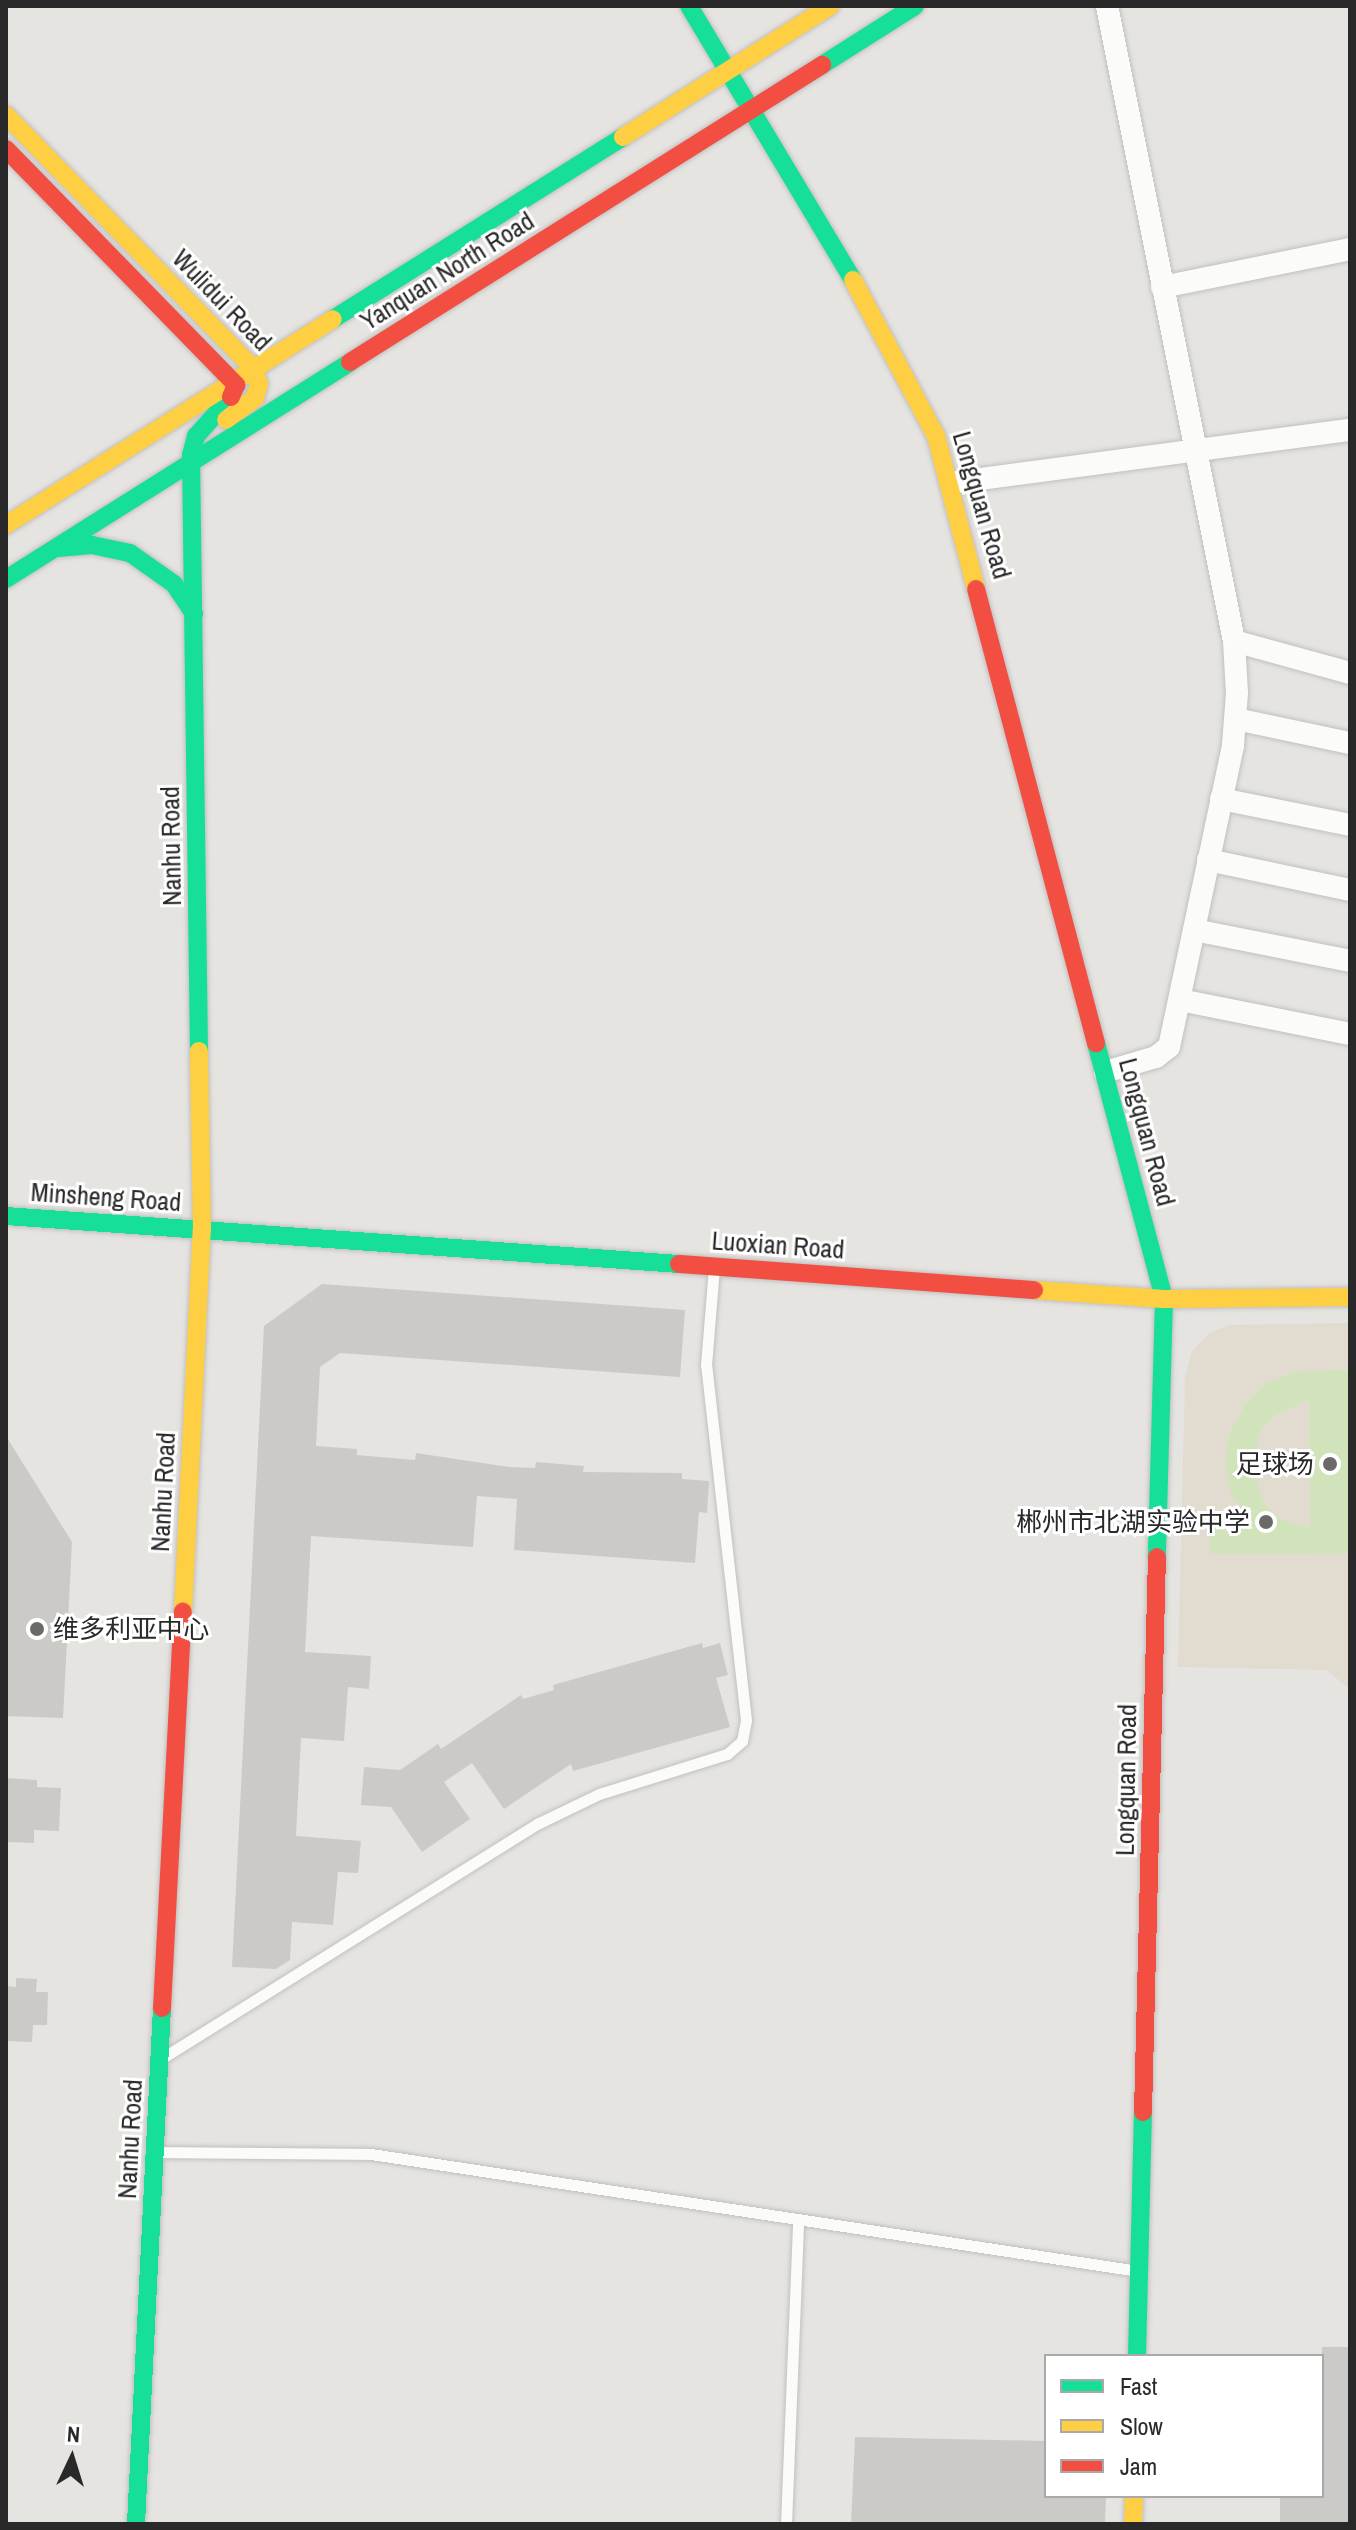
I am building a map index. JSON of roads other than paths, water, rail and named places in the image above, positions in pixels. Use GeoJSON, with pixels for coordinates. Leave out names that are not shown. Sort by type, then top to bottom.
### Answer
{"type":"FeatureCollection","features":[{"type":"Feature","properties":{"kind":"main road","name":"Longquan Road"},"geometry":{"type":"LineString","coordinates":[[689,6],[912,384],[951,483],[1164,1299],[1137,2354]]}},
{"type":"Feature","properties":{"kind":"main road","name":"Yanquan North Road"},"geometry":{"type":"LineString","coordinates":[[6,525],[830,6]]}},
{"type":"Feature","properties":{"kind":"main road","name":"Yanquan North Road"},"geometry":{"type":"LineString","coordinates":[[6,579],[915,6]]}},
{"type":"Feature","properties":{"kind":"main road","name":"Wulidui Road"},"geometry":{"type":"LineString","coordinates":[[6,115],[254,369],[259,384],[255,398],[196,442],[192,462]]}},
{"type":"Feature","properties":{"kind":"main road","name":"Wulidui Road"},"geometry":{"type":"LineString","coordinates":[[6,149],[235,381],[235,393],[196,436],[192,462]]}},
{"type":"Feature","properties":{"kind":"main road","name":"Nanhu Road"},"geometry":{"type":"LineString","coordinates":[[136,2524],[202,1230],[192,462]]}},
{"type":"Feature","properties":{"kind":"main road"},"geometry":{"type":"LineString","coordinates":[[54,549],[92,545],[130,553],[174,584],[194,614]]}},
{"type":"Feature","properties":{"kind":"main road","name":"Minsheng Road"},"geometry":{"type":"LineString","coordinates":[[6,1216],[202,1230]]}},
{"type":"Feature","properties":{"kind":"main road","name":"Luoxian Road"},"geometry":{"type":"LineString","coordinates":[[202,1230],[1164,1299],[1350,1297]]}},
{"type":"Feature","properties":{"kind":"main road"},"geometry":{"type":"LineString","coordinates":[[1133,2524],[1134,2498]]}},
{"type":"Feature","properties":{"kind":"street"},"geometry":{"type":"LineString","coordinates":[[1105,1072],[1166,1051],[1180,1000],[1236,719],[1234,641],[1107,6]]}},
{"type":"Feature","properties":{"kind":"street"},"geometry":{"type":"LineString","coordinates":[[1162,287],[1350,249]]}},
{"type":"Feature","properties":{"kind":"street"},"geometry":{"type":"LineString","coordinates":[[951,483],[1350,430]]}},
{"type":"Feature","properties":{"kind":"street"},"geometry":{"type":"LineString","coordinates":[[1234,641],[1350,673]]}},
{"type":"Feature","properties":{"kind":"street"},"geometry":{"type":"LineString","coordinates":[[1236,719],[1350,743]]}},
{"type":"Feature","properties":{"kind":"street"},"geometry":{"type":"LineString","coordinates":[[1221,799],[1350,825]]}},
{"type":"Feature","properties":{"kind":"street"},"geometry":{"type":"LineString","coordinates":[[1208,860],[1350,890]]}},
{"type":"Feature","properties":{"kind":"street"},"geometry":{"type":"LineString","coordinates":[[1194,930],[1350,961]]}},
{"type":"Feature","properties":{"kind":"street"},"geometry":{"type":"LineString","coordinates":[[1180,1000],[1350,1034]]}},
{"type":"Feature","properties":{"kind":"lane"},"geometry":{"type":"LineString","coordinates":[[160,2059],[539,1823],[599,1794],[727,1754],[742,1741],[746,1720],[706,1365],[714,1267]]}},
{"type":"Feature","properties":{"kind":"lane"},"geometry":{"type":"LineString","coordinates":[[155,2152],[337,2150],[1140,2271]]}},
{"type":"Feature","properties":{"kind":"lane"},"geometry":{"type":"LineString","coordinates":[[786,2524],[798,2219]]}},
{"type":"Feature","properties":{"kind":"place","name":"足球场"},"geometry":{"type":"Point","coordinates":[1330,1464]}},
{"type":"Feature","properties":{"kind":"place","name":"郴州市北湖实验中学"},"geometry":{"type":"Point","coordinates":[1266,1522]}},
{"type":"Feature","properties":{"kind":"place","name":"维多利亚中心"},"geometry":{"type":"Point","coordinates":[37,1629]}}]}
